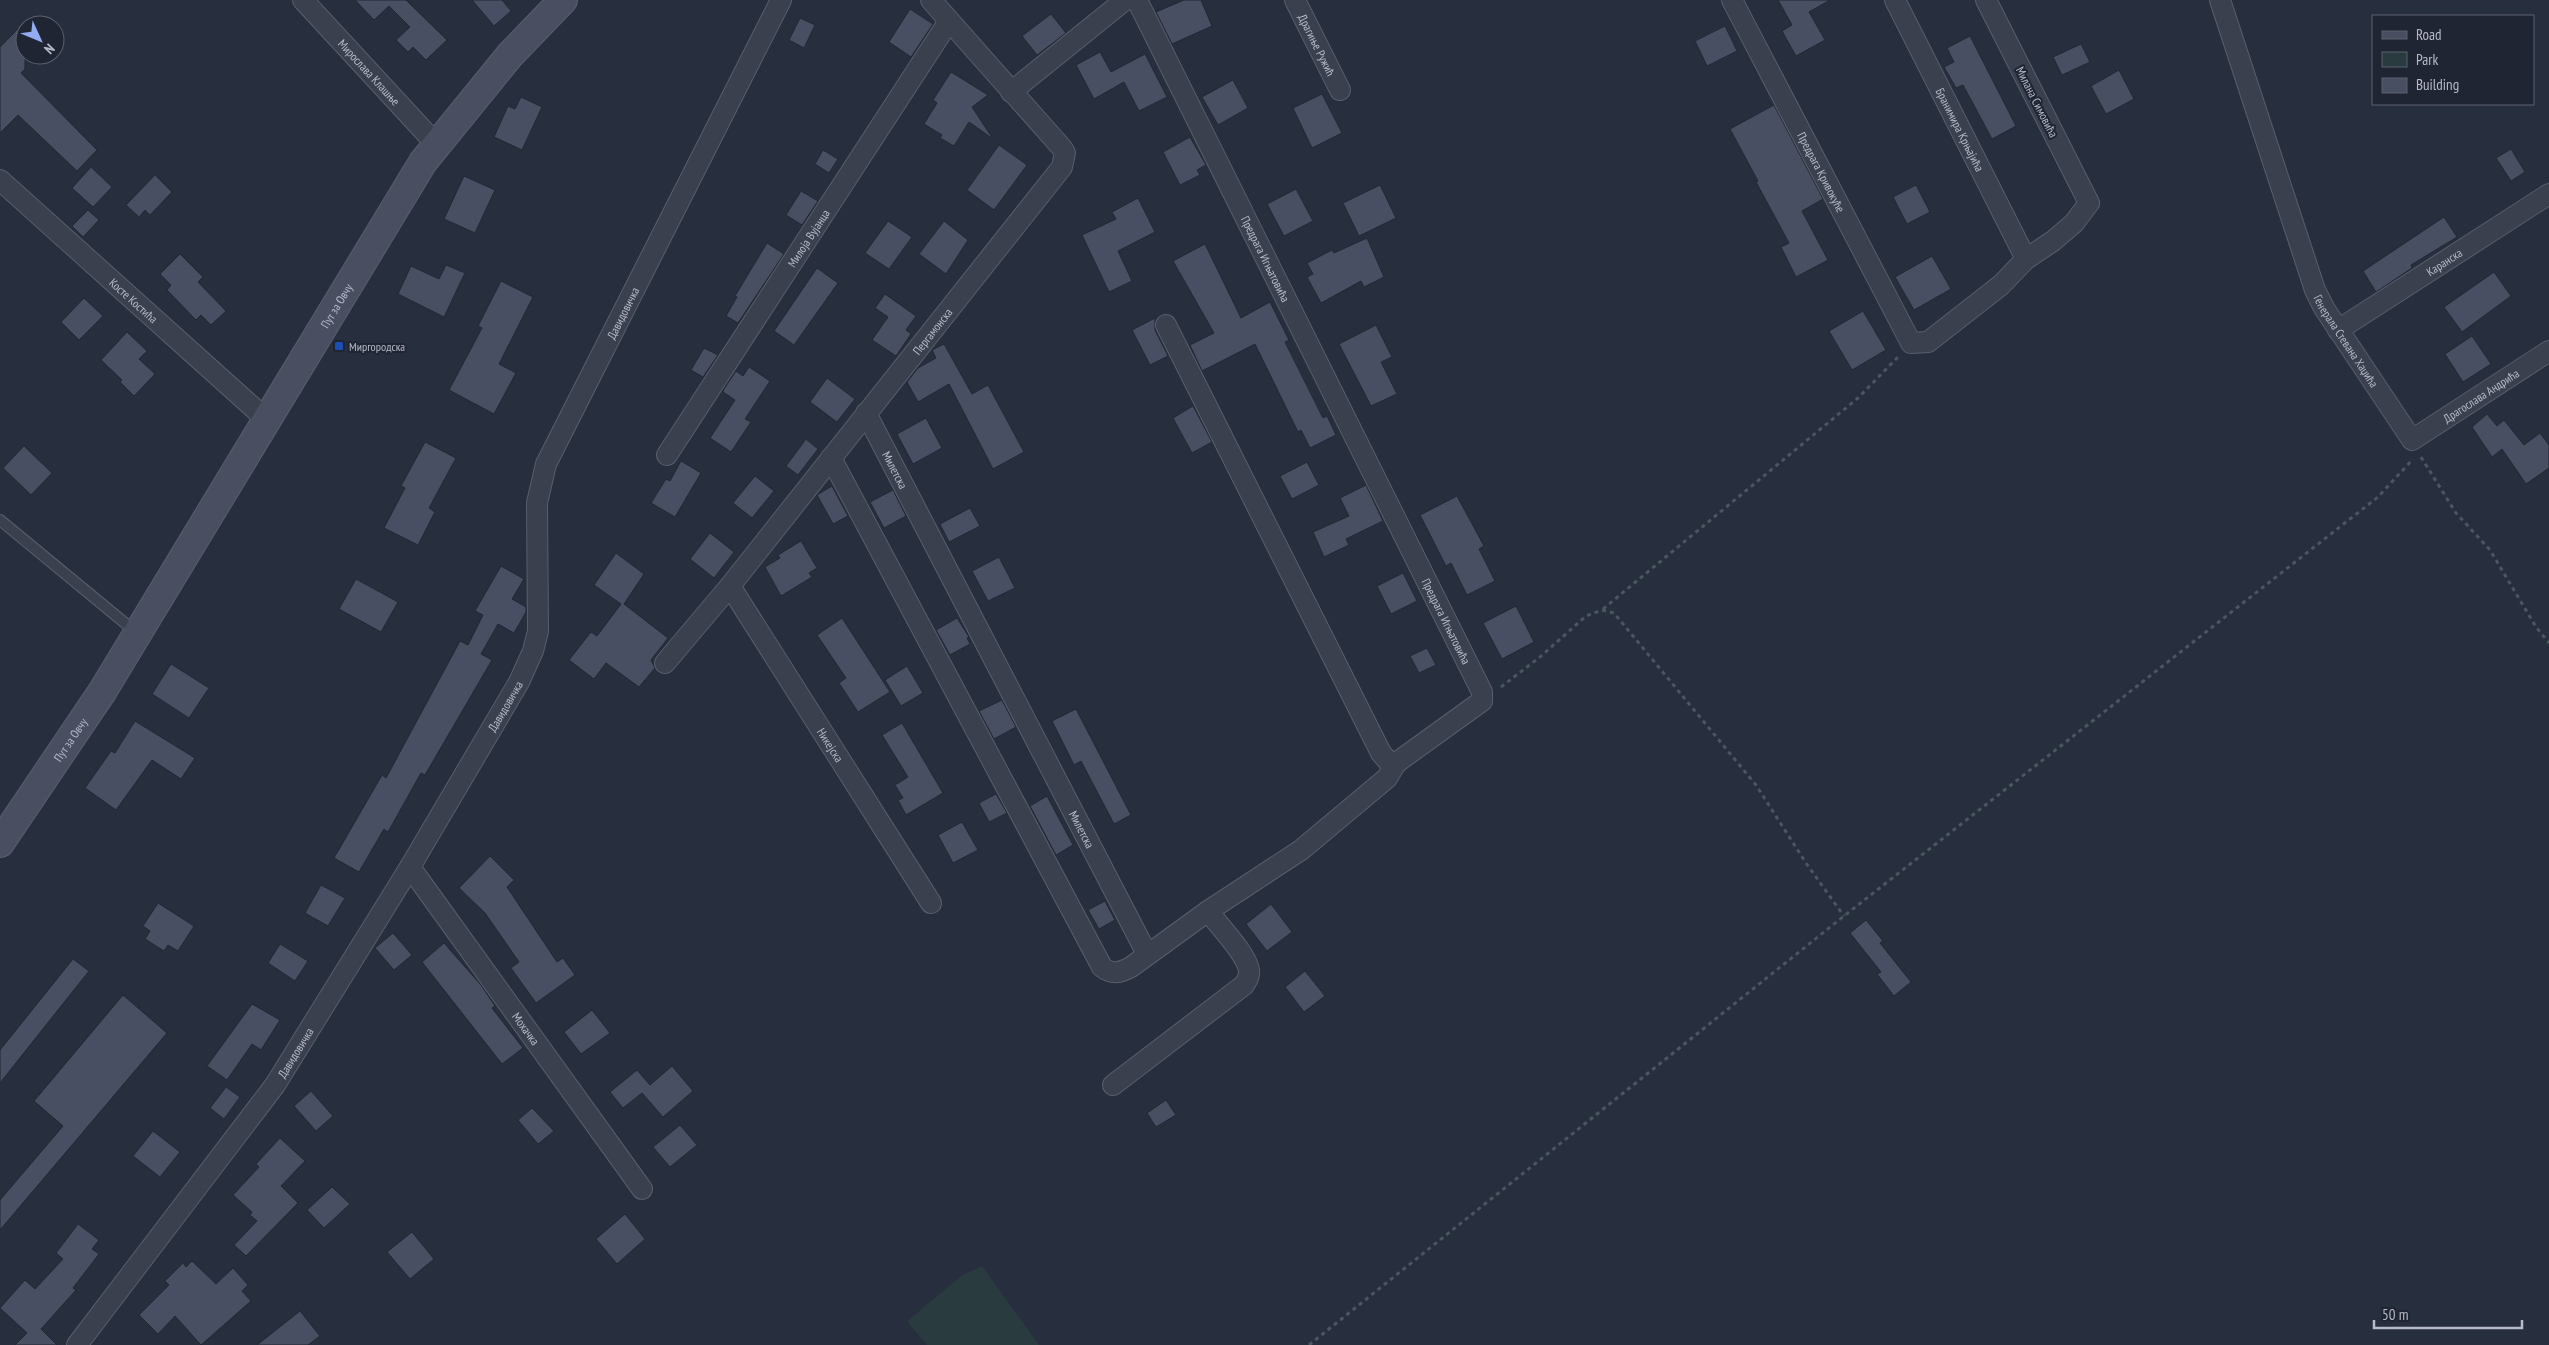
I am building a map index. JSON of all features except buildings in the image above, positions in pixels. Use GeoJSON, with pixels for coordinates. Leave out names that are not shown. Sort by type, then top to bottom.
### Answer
{"type":"FeatureCollection","features":[{"type":"Feature","properties":{"kind":"street","name":"Мирослава Клашње"},"geometry":{"type":"LineString","coordinates":[[303,0],[436,144]]}},
{"type":"Feature","properties":{"kind":"street","name":"Пут за Овчу"},"geometry":{"type":"LineString","coordinates":[[0,844],[102,692],[138,634],[422,162],[510,55],[563,0]]}},
{"type":"Feature","properties":{"kind":"street","name":"Давидовичка"},"geometry":{"type":"LineString","coordinates":[[77,1345],[275,1085],[410,867],[507,703],[533,651],[538,631],[536,503],[546,464],[781,0]]}},
{"type":"Feature","properties":{"kind":"street","name":"Пергамонска"},"geometry":{"type":"LineString","coordinates":[[665,663],[730,586],[1062,167],[1065,153],[1062,148],[931,0]]}},
{"type":"Feature","properties":{"kind":"street"},"geometry":{"type":"LineString","coordinates":[[1011,92],[1125,0]]}},
{"type":"Feature","properties":{"kind":"street","name":"Предрага Игњатовића"},"geometry":{"type":"LineString","coordinates":[[1136,0],[1482,692],[1482,701]]}},
{"type":"Feature","properties":{"kind":"street","name":"Драгиње Ружић"},"geometry":{"type":"LineString","coordinates":[[1295,0],[1340,90]]}},
{"type":"Feature","properties":{"kind":"street","name":"Предрага Кривокуће"},"geometry":{"type":"LineString","coordinates":[[1732,0],[1911,343]]}},
{"type":"Feature","properties":{"kind":"street","name":"Бранимира Крњајића"},"geometry":{"type":"LineString","coordinates":[[1894,0],[2026,259]]}},
{"type":"Feature","properties":{"kind":"street","name":"Милана Симовића"},"geometry":{"type":"LineString","coordinates":[[1986,0],[2089,203],[2074,223],[2053,241],[2026,259]]}},
{"type":"Feature","properties":{"kind":"street","name":"Генерала Стевана Хаџића"},"geometry":{"type":"LineString","coordinates":[[2220,0],[2315,290],[2338,330],[2415,446]]}},
{"type":"Feature","properties":{"kind":"street","name":"Милоја Вујанца"},"geometry":{"type":"LineString","coordinates":[[667,455],[950,21]]}},
{"type":"Feature","properties":{"kind":"street","name":"Косте Костића"},"geometry":{"type":"LineString","coordinates":[[0,180],[267,420]]}},
{"type":"Feature","properties":{"kind":"street","name":"Каранска"},"geometry":{"type":"LineString","coordinates":[[2338,330],[2549,194]]}},
{"type":"Feature","properties":{"kind":"street"},"geometry":{"type":"LineString","coordinates":[[1911,343],[1928,342],[2001,285],[2026,259]]}},
{"type":"Feature","properties":{"kind":"street"},"geometry":{"type":"LineString","coordinates":[[1166,325],[1381,753],[1388,761],[1396,763]]}},
{"type":"Feature","properties":{"kind":"street","name":"Драгослава Андрића"},"geometry":{"type":"LineString","coordinates":[[2415,446],[2549,351]]}},
{"type":"Feature","properties":{"kind":"street","name":"Милетска"},"geometry":{"type":"LineString","coordinates":[[866,413],[1147,954]]}},
{"type":"Feature","properties":{"kind":"street"},"geometry":{"type":"LineString","coordinates":[[831,458],[1102,967],[1110,973],[1121,972],[1300,850],[1387,778],[1396,763],[1482,701]]}},
{"type":"Feature","properties":{"kind":"street","name":"Никејска"},"geometry":{"type":"LineString","coordinates":[[730,586],[931,903]]}},
{"type":"Feature","properties":{"kind":"street","name":"Мохачка"},"geometry":{"type":"LineString","coordinates":[[410,867],[642,1189]]}},
{"type":"Feature","properties":{"kind":"street"},"geometry":{"type":"LineString","coordinates":[[1113,1085],[1244,985],[1249,977],[1243,957],[1208,911]]}},
{"type":"Feature","properties":{"kind":"lane"},"geometry":{"type":"LineString","coordinates":[[0,520],[138,634]]}},
{"type":"Feature","properties":{"kind":"path"},"geometry":{"type":"LineString","coordinates":[[1482,701],[1540,657],[1586,616],[1602,610],[1858,398],[1911,343]]}},
{"type":"Feature","properties":{"kind":"path"},"geometry":{"type":"LineString","coordinates":[[1309,1345],[1844,916],[2378,497],[2415,446],[2456,513],[2490,550],[2536,627],[2549,643]]}},
{"type":"Feature","properties":{"kind":"path"},"geometry":{"type":"LineString","coordinates":[[1602,610],[1614,613],[1630,631],[1756,785],[1806,863],[1844,916]]}},
{"type":"Feature","properties":{"kind":"green space"},"geometry":{"type":"Polygon","coordinates":[[[982,1266],[1039,1345],[927,1345],[907,1321],[964,1274],[982,1266]]]}},
{"type":"Feature","properties":{"kind":"place","name":"Миргородска"},"geometry":{"type":"Point","coordinates":[339,346]}}]}
